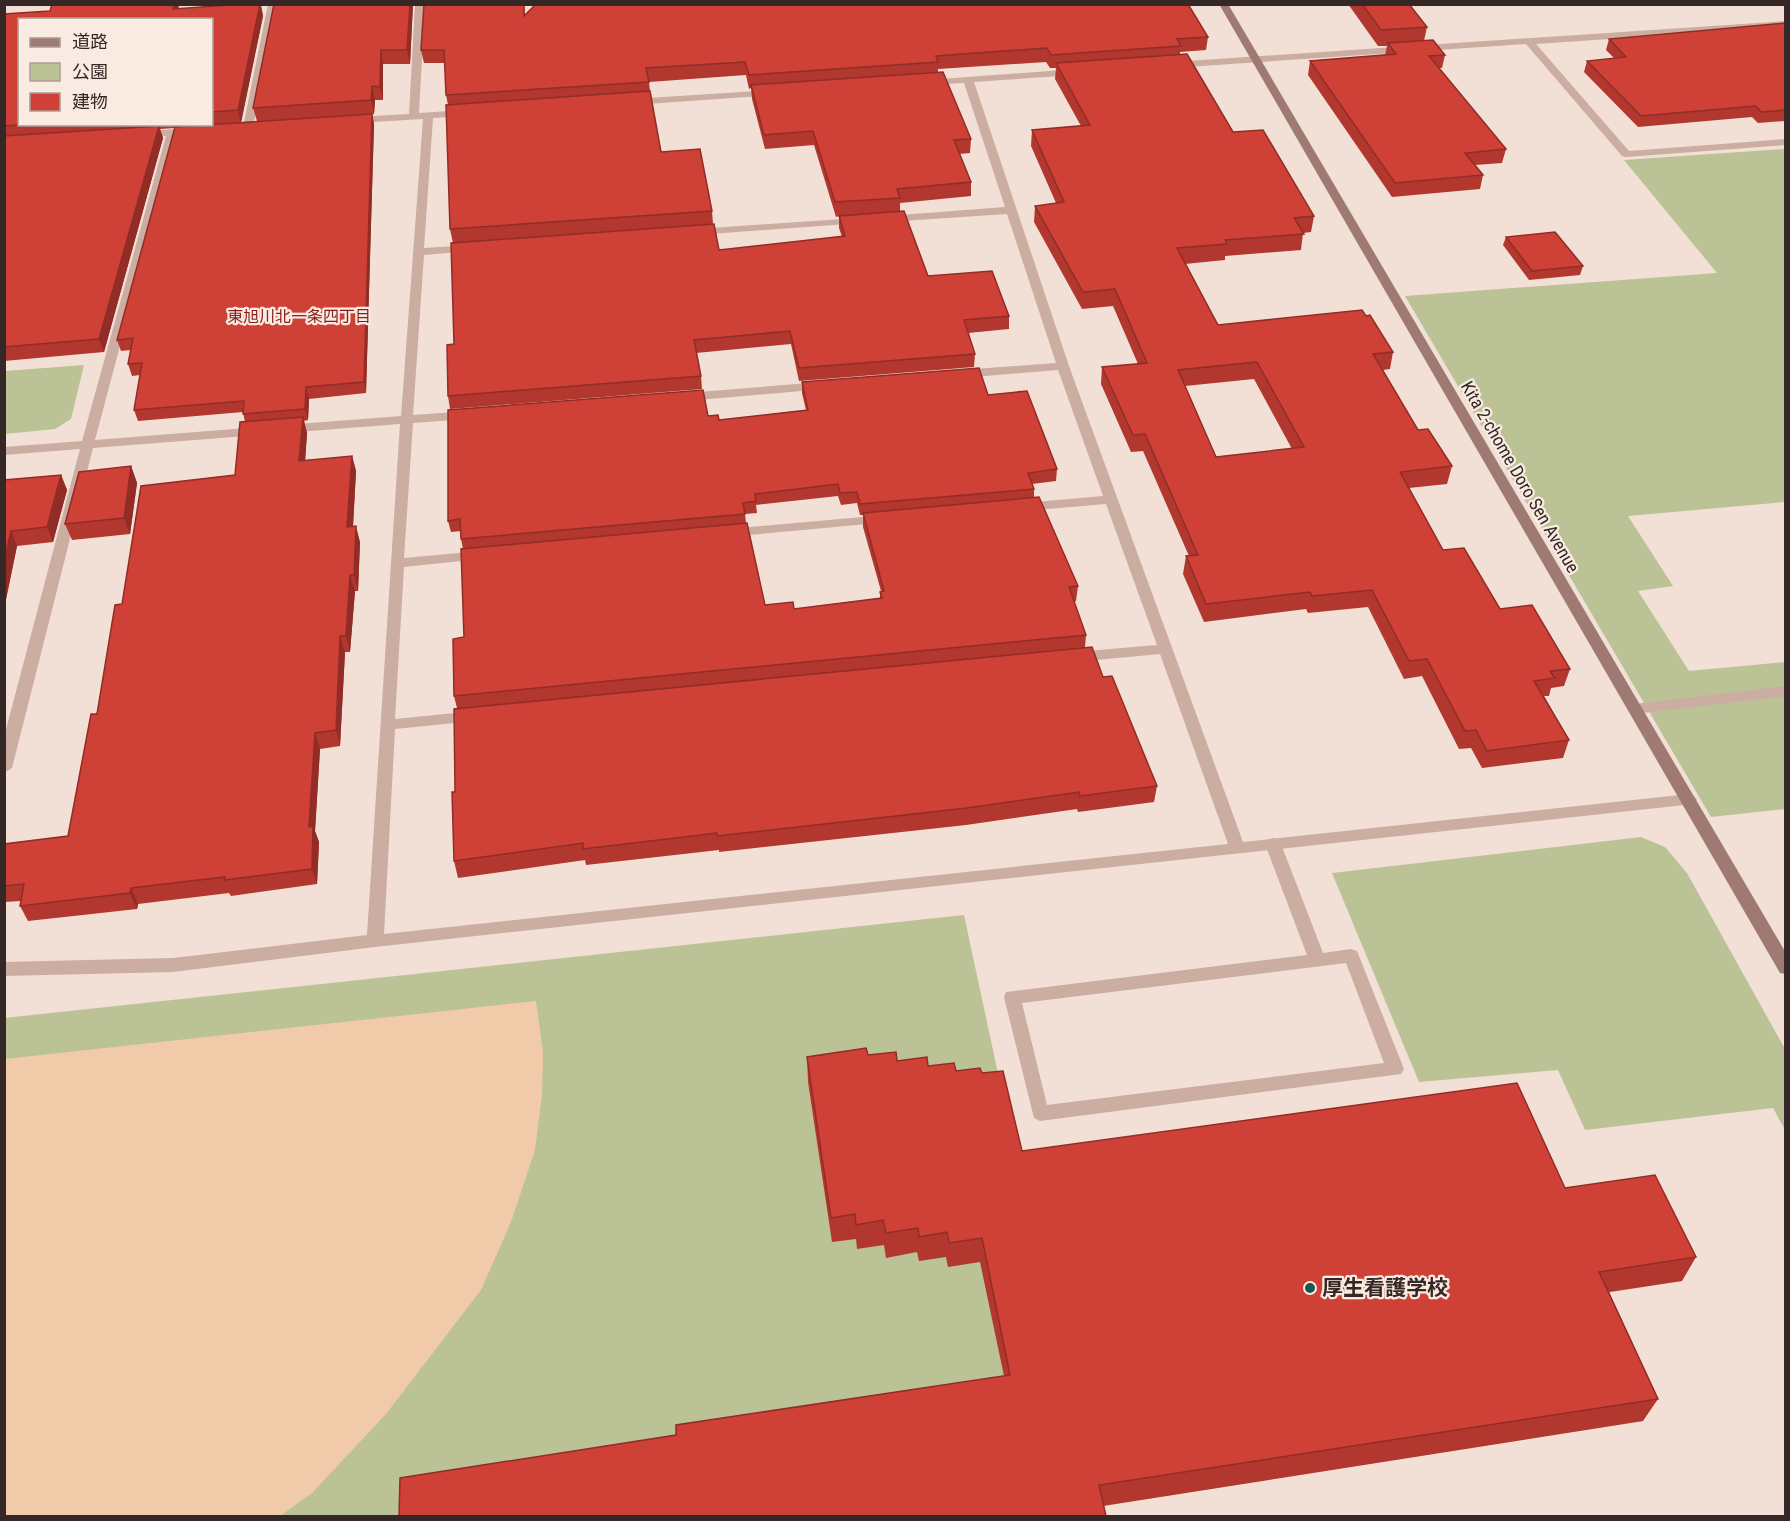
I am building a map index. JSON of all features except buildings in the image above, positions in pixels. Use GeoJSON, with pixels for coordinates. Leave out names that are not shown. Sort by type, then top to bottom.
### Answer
{"type":"FeatureCollection","features":[{"type":"Feature","properties":{"kind":"street"},"geometry":{"type":"LineString","coordinates":[[260,127],[243,128],[273,4]]}},
{"type":"Feature","properties":{"kind":"street"},"geometry":{"type":"LineString","coordinates":[[414,116],[420,4]]}},
{"type":"Feature","properties":{"kind":"street","name":"Kita 2-chome Doro Sen Avenue"},"geometry":{"type":"LineString","coordinates":[[1223,4],[1785,968]]}},
{"type":"Feature","properties":{"kind":"street"},"geometry":{"type":"LineString","coordinates":[[1159,66],[1785,24]]}},
{"type":"Feature","properties":{"kind":"street"},"geometry":{"type":"LineString","coordinates":[[1528,40],[1626,154],[1785,142]]}},
{"type":"Feature","properties":{"kind":"street"},"geometry":{"type":"LineString","coordinates":[[921,83],[1087,72]]}},
{"type":"Feature","properties":{"kind":"street"},"geometry":{"type":"LineString","coordinates":[[968,80],[1063,366],[1237,848]]}},
{"type":"Feature","properties":{"kind":"street"},"geometry":{"type":"LineString","coordinates":[[616,103],[780,92]]}},
{"type":"Feature","properties":{"kind":"street"},"geometry":{"type":"LineString","coordinates":[[343,121],[475,112]]}},
{"type":"Feature","properties":{"kind":"street"},"geometry":{"type":"LineString","coordinates":[[375,941],[397,562],[428,116]]}},
{"type":"Feature","properties":{"kind":"street"},"geometry":{"type":"LineString","coordinates":[[136,135],[205,130]]}},
{"type":"Feature","properties":{"kind":"street"},"geometry":{"type":"LineString","coordinates":[[4,768],[87,445],[172,132]]}},
{"type":"Feature","properties":{"kind":"street"},"geometry":{"type":"LineString","coordinates":[[680,233],[1013,210]]}},
{"type":"Feature","properties":{"kind":"street"},"geometry":{"type":"LineString","coordinates":[[418,252],[477,247]]}},
{"type":"Feature","properties":{"kind":"street"},"geometry":{"type":"LineString","coordinates":[[944,376],[1063,366]]}},
{"type":"Feature","properties":{"kind":"street"},"geometry":{"type":"LineString","coordinates":[[669,398],[836,384]]}},
{"type":"Feature","properties":{"kind":"street"},"geometry":{"type":"LineString","coordinates":[[4,451],[478,414]]}},
{"type":"Feature","properties":{"kind":"street"},"geometry":{"type":"LineString","coordinates":[[1016,507],[1111,499]]}},
{"type":"Feature","properties":{"kind":"street"},"geometry":{"type":"LineString","coordinates":[[718,534],[897,518]]}},
{"type":"Feature","properties":{"kind":"street"},"geometry":{"type":"LineString","coordinates":[[397,562],[492,554]]}},
{"type":"Feature","properties":{"kind":"street"},"geometry":{"type":"LineString","coordinates":[[1058,659],[1164,649]]}},
{"type":"Feature","properties":{"kind":"street"},"geometry":{"type":"LineString","coordinates":[[1635,709],[1785,691]]}},
{"type":"Feature","properties":{"kind":"street"},"geometry":{"type":"LineString","coordinates":[[387,724],[493,714]]}},
{"type":"Feature","properties":{"kind":"street"},"geometry":{"type":"LineString","coordinates":[[4,969],[173,965],[375,941],[1689,800]]}},
{"type":"Feature","properties":{"kind":"street"},"geometry":{"type":"LineString","coordinates":[[1273,844],[1317,960]]}},
{"type":"Feature","properties":{"kind":"street"},"geometry":{"type":"LineString","coordinates":[[1351,956],[1395,1069],[1040,1113],[1012,997],[1317,960],[1351,956]]}},
{"type":"Feature","properties":{"kind":"green space"},"geometry":{"type":"Polygon","coordinates":[[[1785,149],[1785,502],[1628,516],[1673,586],[1638,591],[1689,671],[1785,662],[1785,809],[1711,817],[1405,296],[1717,273],[1624,160],[1785,149]]]}},
{"type":"Feature","properties":{"kind":"green space"},"geometry":{"type":"Polygon","coordinates":[[[84,365],[71,419],[55,429],[5,434],[5,371],[84,365]]]}},
{"type":"Feature","properties":{"kind":"green space"},"geometry":{"type":"Polygon","coordinates":[[[1641,837],[1665,847],[1687,873],[1785,1049],[1785,1130],[1773,1108],[1585,1130],[1558,1070],[1419,1082],[1332,873],[1641,837]]]}},
{"type":"Feature","properties":{"kind":"green space"},"geometry":{"type":"Polygon","coordinates":[[[964,915],[1020,1176],[1553,1213],[1682,1281],[1587,1296],[1643,1421],[1095,1507],[1100,1516],[5,1516],[4,1018],[964,915]]]}},
{"type":"Feature","properties":{"kind":"sand"},"geometry":{"type":"Polygon","coordinates":[[[536,1001],[543,1052],[542,1095],[535,1150],[511,1222],[481,1290],[386,1414],[312,1493],[280,1516],[5,1516],[5,1059],[536,1001]]]}},
{"type":"Feature","properties":{"kind":"place","name":"厚生看護学校"},"geometry":{"type":"Point","coordinates":[1310,1288]}},
{"type":"Feature","properties":{"kind":"district","name":"東旭川北一条四丁目"},"geometry":{"type":"Point","coordinates":[299,316]}}]}
